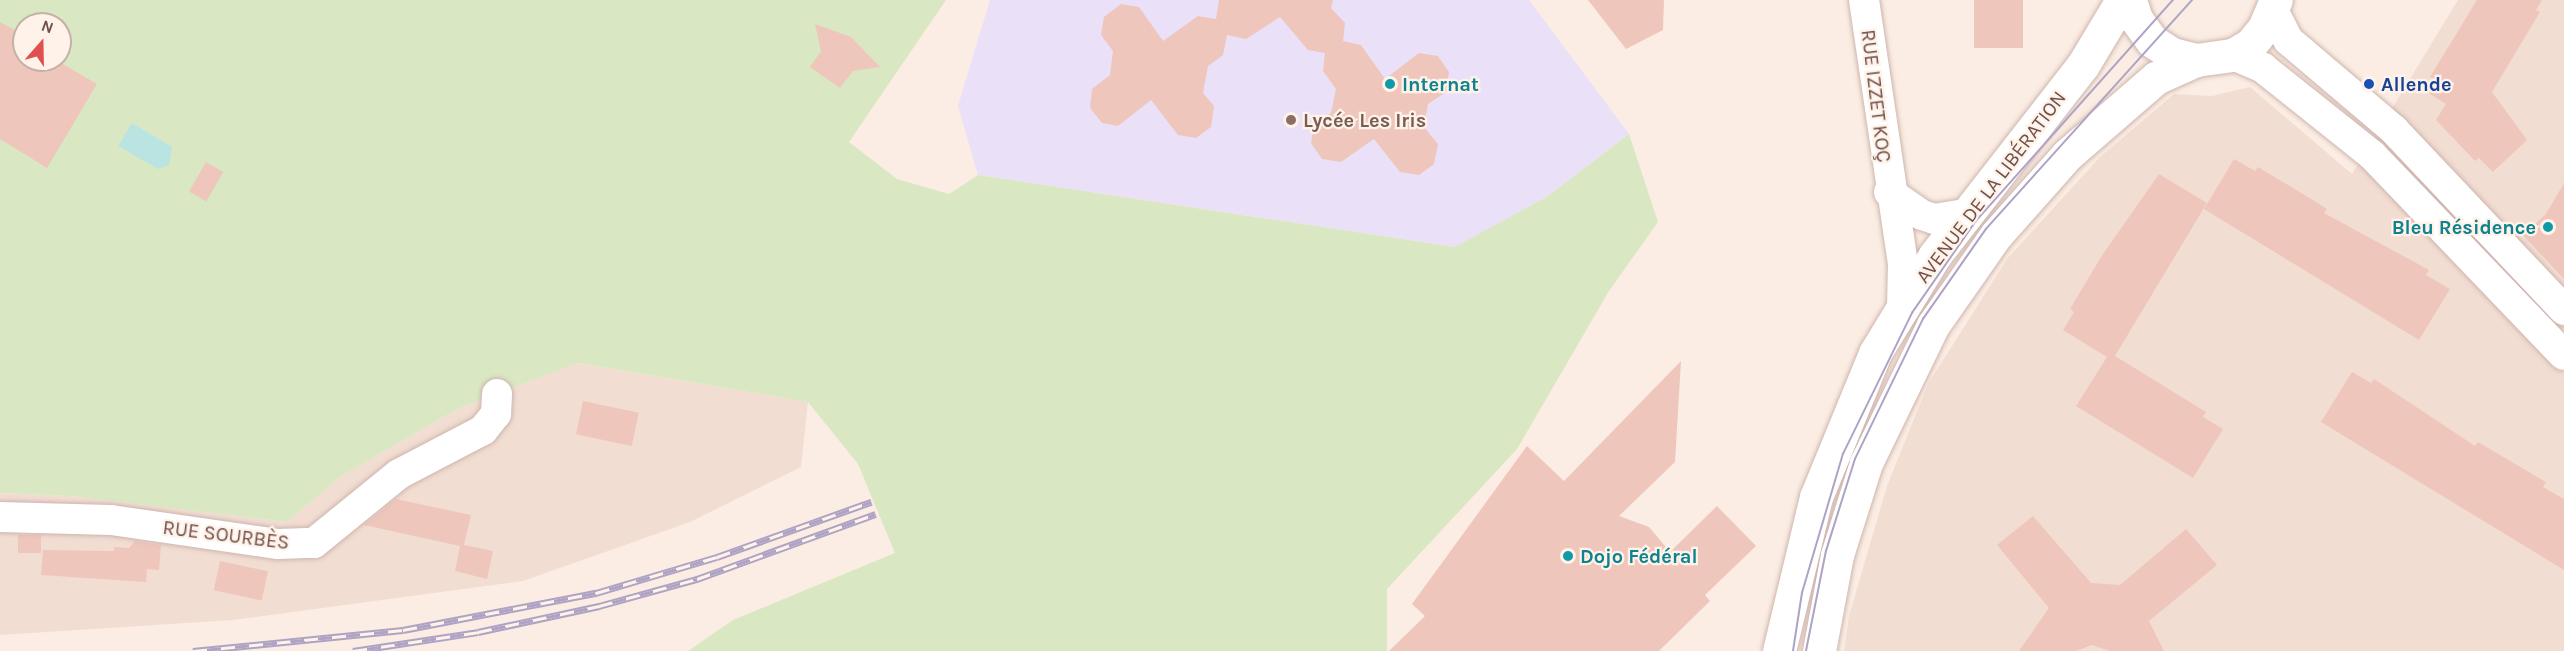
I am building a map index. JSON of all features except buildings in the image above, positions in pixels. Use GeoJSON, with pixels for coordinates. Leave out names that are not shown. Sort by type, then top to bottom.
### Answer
{"type":"FeatureCollection","features":[{"type":"Feature","properties":{"kind":"street","name":"RUE IZZET KOÇ"},"geometry":{"type":"LineString","coordinates":[[1864,0],[1889,192],[1903,263],[1902,306]]}},
{"type":"Feature","properties":{"kind":"street","name":"AVENUE DE LA LIBÉRATION"},"geometry":{"type":"LineString","coordinates":[[1779,651],[1816,497],[1850,406],[1902,306],[1965,214],[2083,65],[2122,0]]}},
{"type":"Feature","properties":{"kind":"street"},"geometry":{"type":"LineString","coordinates":[[2130,0],[2136,20],[2152,41],[2172,54],[2196,60],[2233,55],[2264,68],[2372,155],[2564,356]]}},
{"type":"Feature","properties":{"kind":"street"},"geometry":{"type":"LineString","coordinates":[[2233,55],[2264,28],[2274,5]]}},
{"type":"Feature","properties":{"kind":"street"},"geometry":{"type":"LineString","coordinates":[[2274,5],[2288,40],[2394,130],[2564,310]]}},
{"type":"Feature","properties":{"kind":"street","name":"AVENUE DE LA LIBÉRATION"},"geometry":{"type":"LineString","coordinates":[[1819,651],[1837,555],[1866,463],[1933,325],[1996,235],[2067,155],[2156,78],[2196,60]]}},
{"type":"Feature","properties":{"kind":"street"},"geometry":{"type":"LineString","coordinates":[[1889,192],[1922,215],[1934,219],[1965,214]]}},
{"type":"Feature","properties":{"kind":"street","name":"RUE SOURBÈS"},"geometry":{"type":"LineString","coordinates":[[0,517],[111,520],[278,544],[314,543],[399,474],[483,430],[496,414],[497,394]]}},
{"type":"Feature","properties":{"kind":"shaded area","name":"Lycée Les Iris"},"geometry":{"type":"Polygon","coordinates":[[[990,0],[1529,0],[1629,134],[1548,196],[1456,247],[978,175],[958,106],[990,0]]]}},
{"type":"Feature","properties":{"kind":"shaded area"},"geometry":{"type":"Polygon","coordinates":[[[2458,0],[2564,0],[2564,651],[1844,651],[1849,616],[1887,486],[1928,384],[2007,259],[2099,158],[2174,94],[2212,96],[2250,87],[2352,174],[2458,0]]]}},
{"type":"Feature","properties":{"kind":"shaded area"},"geometry":{"type":"Polygon","coordinates":[[[577,363],[808,402],[801,467],[690,522],[523,581],[233,620],[0,635],[0,493],[70,496],[287,522],[340,477],[457,409],[577,363]]]}},
{"type":"Feature","properties":{"kind":"green space"},"geometry":{"type":"Polygon","coordinates":[[[0,0],[946,0],[849,142],[897,179],[949,194],[978,175],[1455,247],[1548,196],[1629,134],[1658,222],[1609,291],[1517,449],[1387,589],[1387,651],[688,651],[733,620],[895,553],[858,464],[808,402],[578,363],[457,409],[340,477],[287,522],[70,496],[0,493],[0,0]]]}},
{"type":"Feature","properties":{"kind":"water"},"geometry":{"type":"Polygon","coordinates":[[[132,123],[172,147],[169,165],[158,169],[118,146],[132,123]]]}},
{"type":"Feature","properties":{"kind":"tram line"},"geometry":{"type":"LineString","coordinates":[[1793,651],[1802,593],[1843,454],[1912,313],[1976,221],[2173,0]]}},
{"type":"Feature","properties":{"kind":"tram line"},"geometry":{"type":"LineString","coordinates":[[1806,651],[1826,551],[1855,459],[1923,319],[1986,229],[2192,0]]}},
{"type":"Feature","properties":{"kind":"railway"},"geometry":{"type":"LineString","coordinates":[[193,651],[403,630],[596,593],[717,557],[871,502]]}},
{"type":"Feature","properties":{"kind":"railway"},"geometry":{"type":"LineString","coordinates":[[353,651],[478,632],[599,606],[697,579],[876,514]]}},
{"type":"Feature","properties":{"kind":"place","name":"Internat"},"geometry":{"type":"Point","coordinates":[1390,84]}},
{"type":"Feature","properties":{"kind":"place","name":"Allende"},"geometry":{"type":"Point","coordinates":[2369,84]}},
{"type":"Feature","properties":{"kind":"place","name":"Lycée Les Iris"},"geometry":{"type":"Point","coordinates":[1291,120]}},
{"type":"Feature","properties":{"kind":"place","name":"Bleu Résidence"},"geometry":{"type":"Point","coordinates":[2548,227]}},
{"type":"Feature","properties":{"kind":"place","name":"Dojo Fédéral"},"geometry":{"type":"Point","coordinates":[1568,556]}}]}
